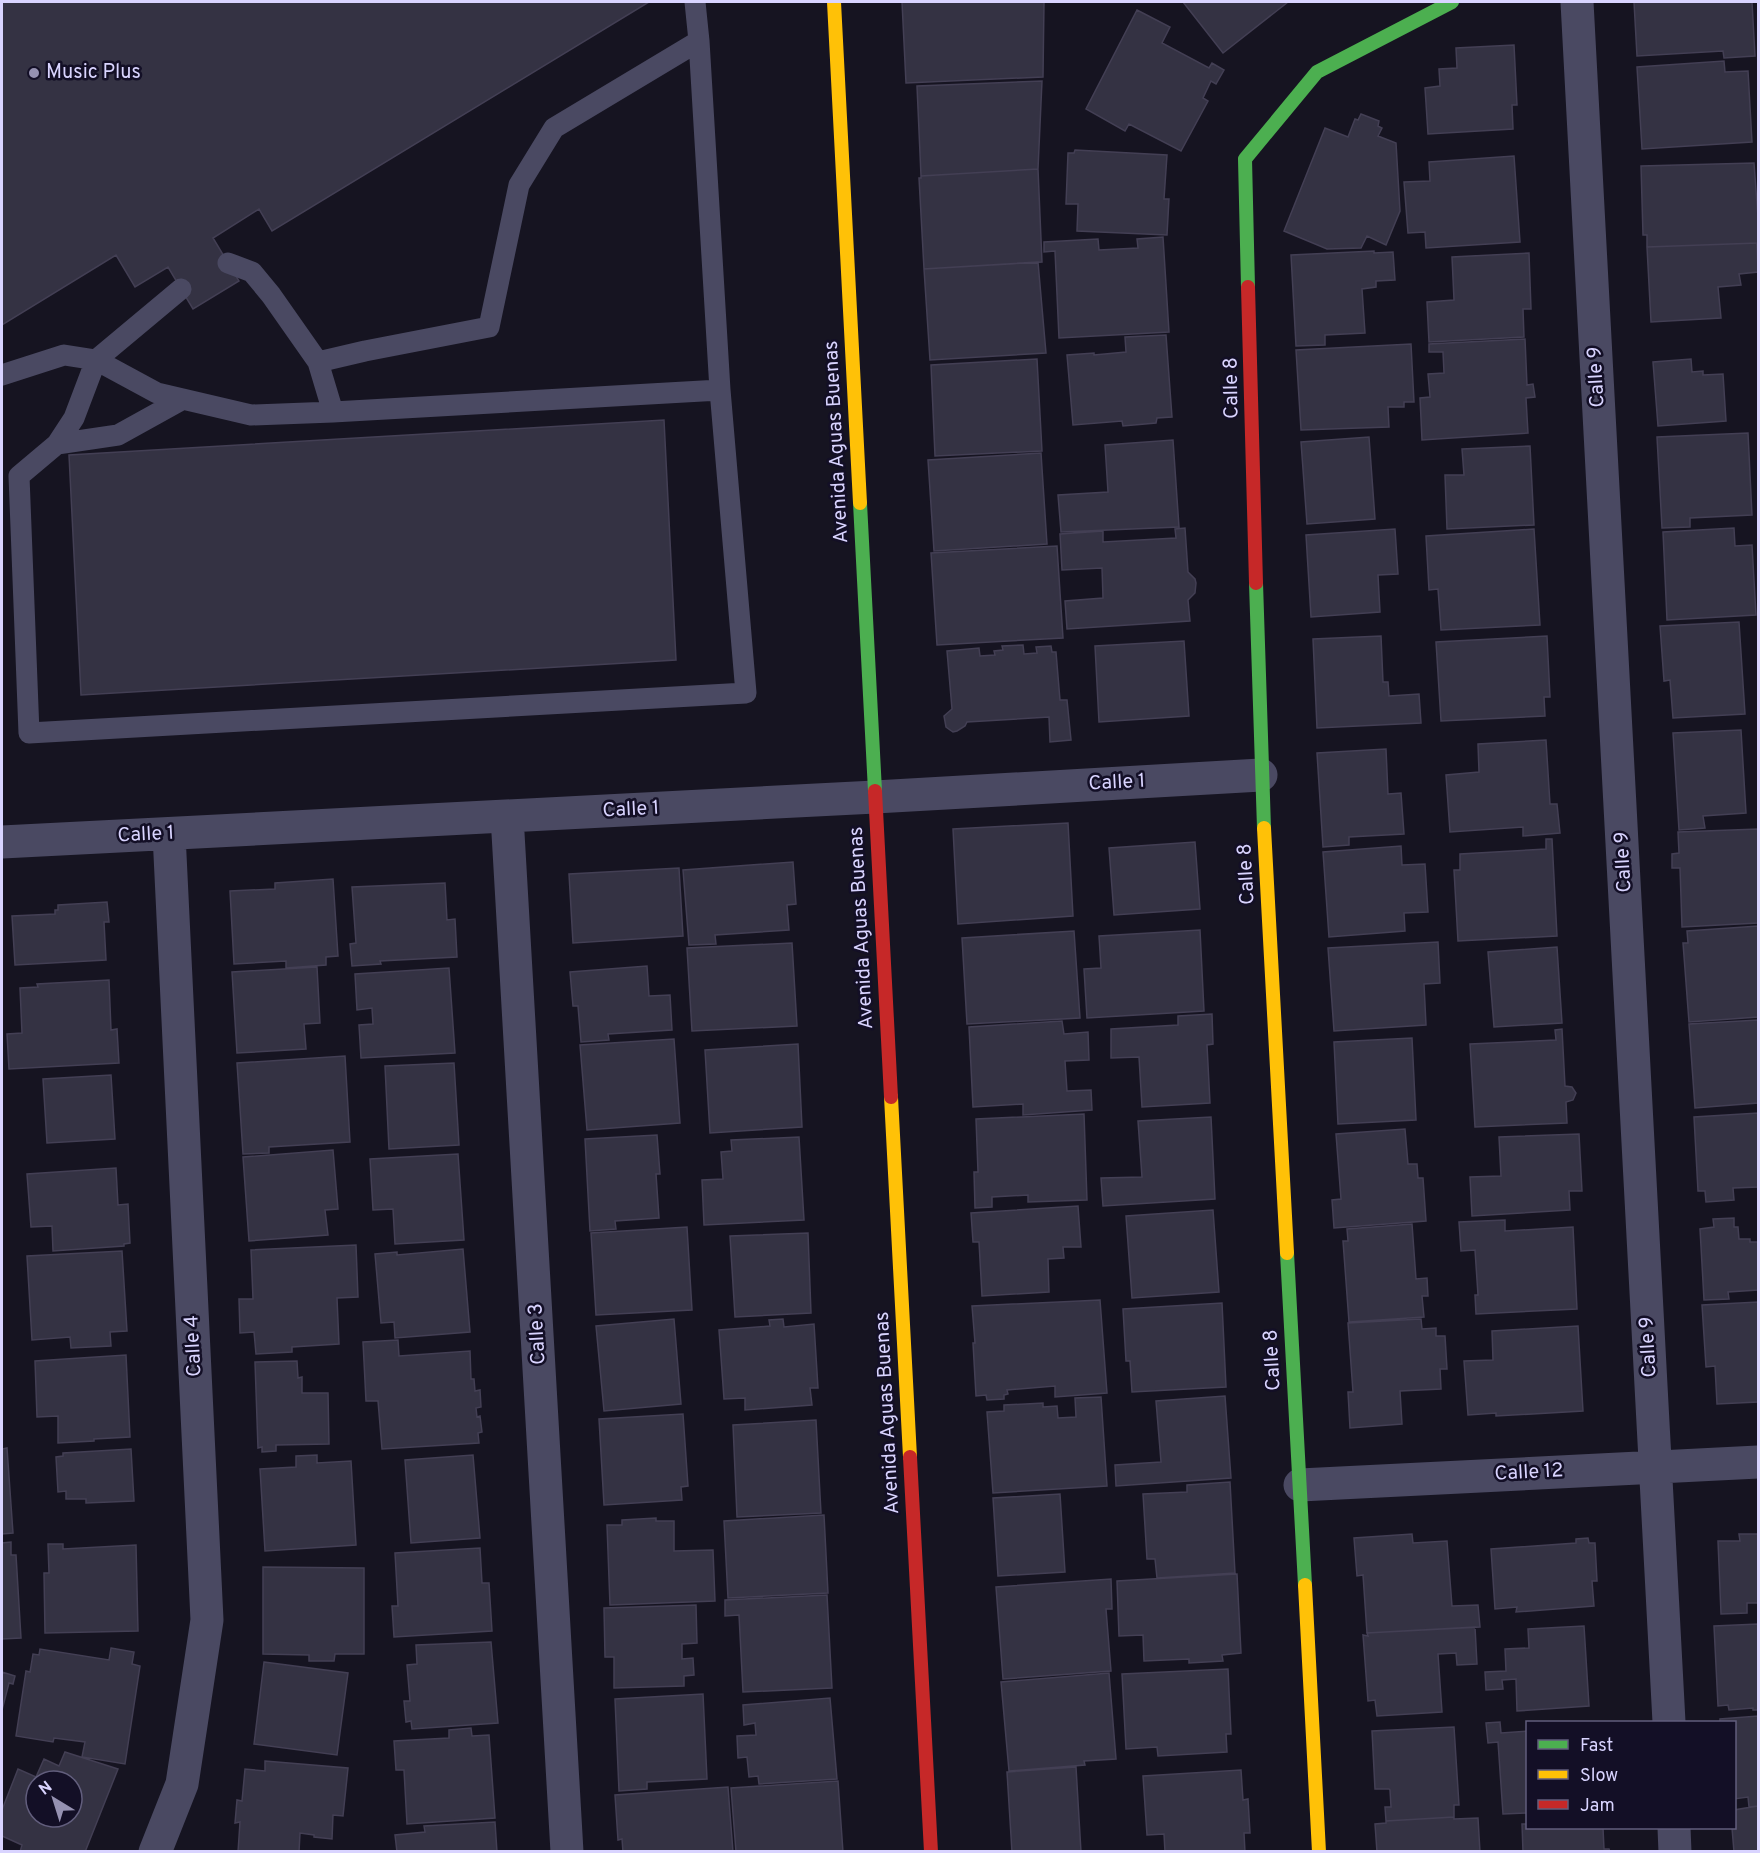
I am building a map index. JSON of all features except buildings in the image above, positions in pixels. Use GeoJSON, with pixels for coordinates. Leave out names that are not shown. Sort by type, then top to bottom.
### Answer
{"type":"FeatureCollection","features":[{"type":"Feature","properties":{"kind":"street","name":"Avenida Aguas Buenas"},"geometry":{"type":"LineString","coordinates":[[834,2],[931,1851]]}},
{"type":"Feature","properties":{"kind":"street","name":"Calle 8"},"geometry":{"type":"LineString","coordinates":[[1319,1851],[1261,775],[1245,159],[1317,72],[1452,2]]}},
{"type":"Feature","properties":{"kind":"street","name":"Calle 9"},"geometry":{"type":"LineString","coordinates":[[1577,2],[1669,1721]]}},
{"type":"Feature","properties":{"kind":"street","name":"Calle 1"},"geometry":{"type":"LineString","coordinates":[[2,842],[1261,775]]}},
{"type":"Feature","properties":{"kind":"street","name":"Calle 3"},"geometry":{"type":"LineString","coordinates":[[507,816],[567,1851]]}},
{"type":"Feature","properties":{"kind":"street","name":"Calle 4"},"geometry":{"type":"LineString","coordinates":[[155,1851],[182,1784],[207,1620],[169,834]]}},
{"type":"Feature","properties":{"kind":"street","name":"Calle 12"},"geometry":{"type":"LineString","coordinates":[[1300,1485],[1758,1462]]}},
{"type":"Feature","properties":{"kind":"street"},"geometry":{"type":"LineString","coordinates":[[1674,1829],[1675,1851]]}},
{"type":"Feature","properties":{"kind":"lane"},"geometry":{"type":"LineString","coordinates":[[181,289],[96,360],[74,418],[57,444],[19,476],[29,733],[746,693],[720,390],[695,2]]}},
{"type":"Feature","properties":{"kind":"lane"},"geometry":{"type":"LineString","coordinates":[[318,362],[489,327],[519,185],[554,128],[699,41]]}},
{"type":"Feature","properties":{"kind":"lane"},"geometry":{"type":"LineString","coordinates":[[228,262],[252,272],[318,362],[333,412]]}},
{"type":"Feature","properties":{"kind":"lane"},"geometry":{"type":"LineString","coordinates":[[2,375],[64,355],[96,360],[157,393],[251,415],[720,390]]}},
{"type":"Feature","properties":{"kind":"lane"},"geometry":{"type":"LineString","coordinates":[[57,444],[118,435],[183,399]]}},
{"type":"Feature","properties":{"kind":"traffic: fast"},"geometry":{"type":"LineString","coordinates":[[1248,287],[1245,159],[1317,72],[1452,2]]}},
{"type":"Feature","properties":{"kind":"traffic: fast"},"geometry":{"type":"LineString","coordinates":[[860,503],[875,791]]}},
{"type":"Feature","properties":{"kind":"traffic: fast"},"geometry":{"type":"LineString","coordinates":[[1256,583],[1264,828]]}},
{"type":"Feature","properties":{"kind":"traffic: fast"},"geometry":{"type":"LineString","coordinates":[[1287,1253],[1305,1585]]}},
{"type":"Feature","properties":{"kind":"traffic: slow"},"geometry":{"type":"LineString","coordinates":[[834,2],[860,503]]}},
{"type":"Feature","properties":{"kind":"traffic: slow"},"geometry":{"type":"LineString","coordinates":[[1264,828],[1287,1253]]}},
{"type":"Feature","properties":{"kind":"traffic: slow"},"geometry":{"type":"LineString","coordinates":[[891,1097],[910,1457]]}},
{"type":"Feature","properties":{"kind":"traffic: slow"},"geometry":{"type":"LineString","coordinates":[[1305,1585],[1319,1852]]}},
{"type":"Feature","properties":{"kind":"traffic: jam"},"geometry":{"type":"LineString","coordinates":[[1248,287],[1256,583]]}},
{"type":"Feature","properties":{"kind":"traffic: jam"},"geometry":{"type":"LineString","coordinates":[[875,791],[891,1097]]}},
{"type":"Feature","properties":{"kind":"traffic: jam"},"geometry":{"type":"LineString","coordinates":[[910,1457],[931,1852]]}},
{"type":"Feature","properties":{"kind":"place","name":"Music Plus"},"geometry":{"type":"Point","coordinates":[34,73]}}]}
